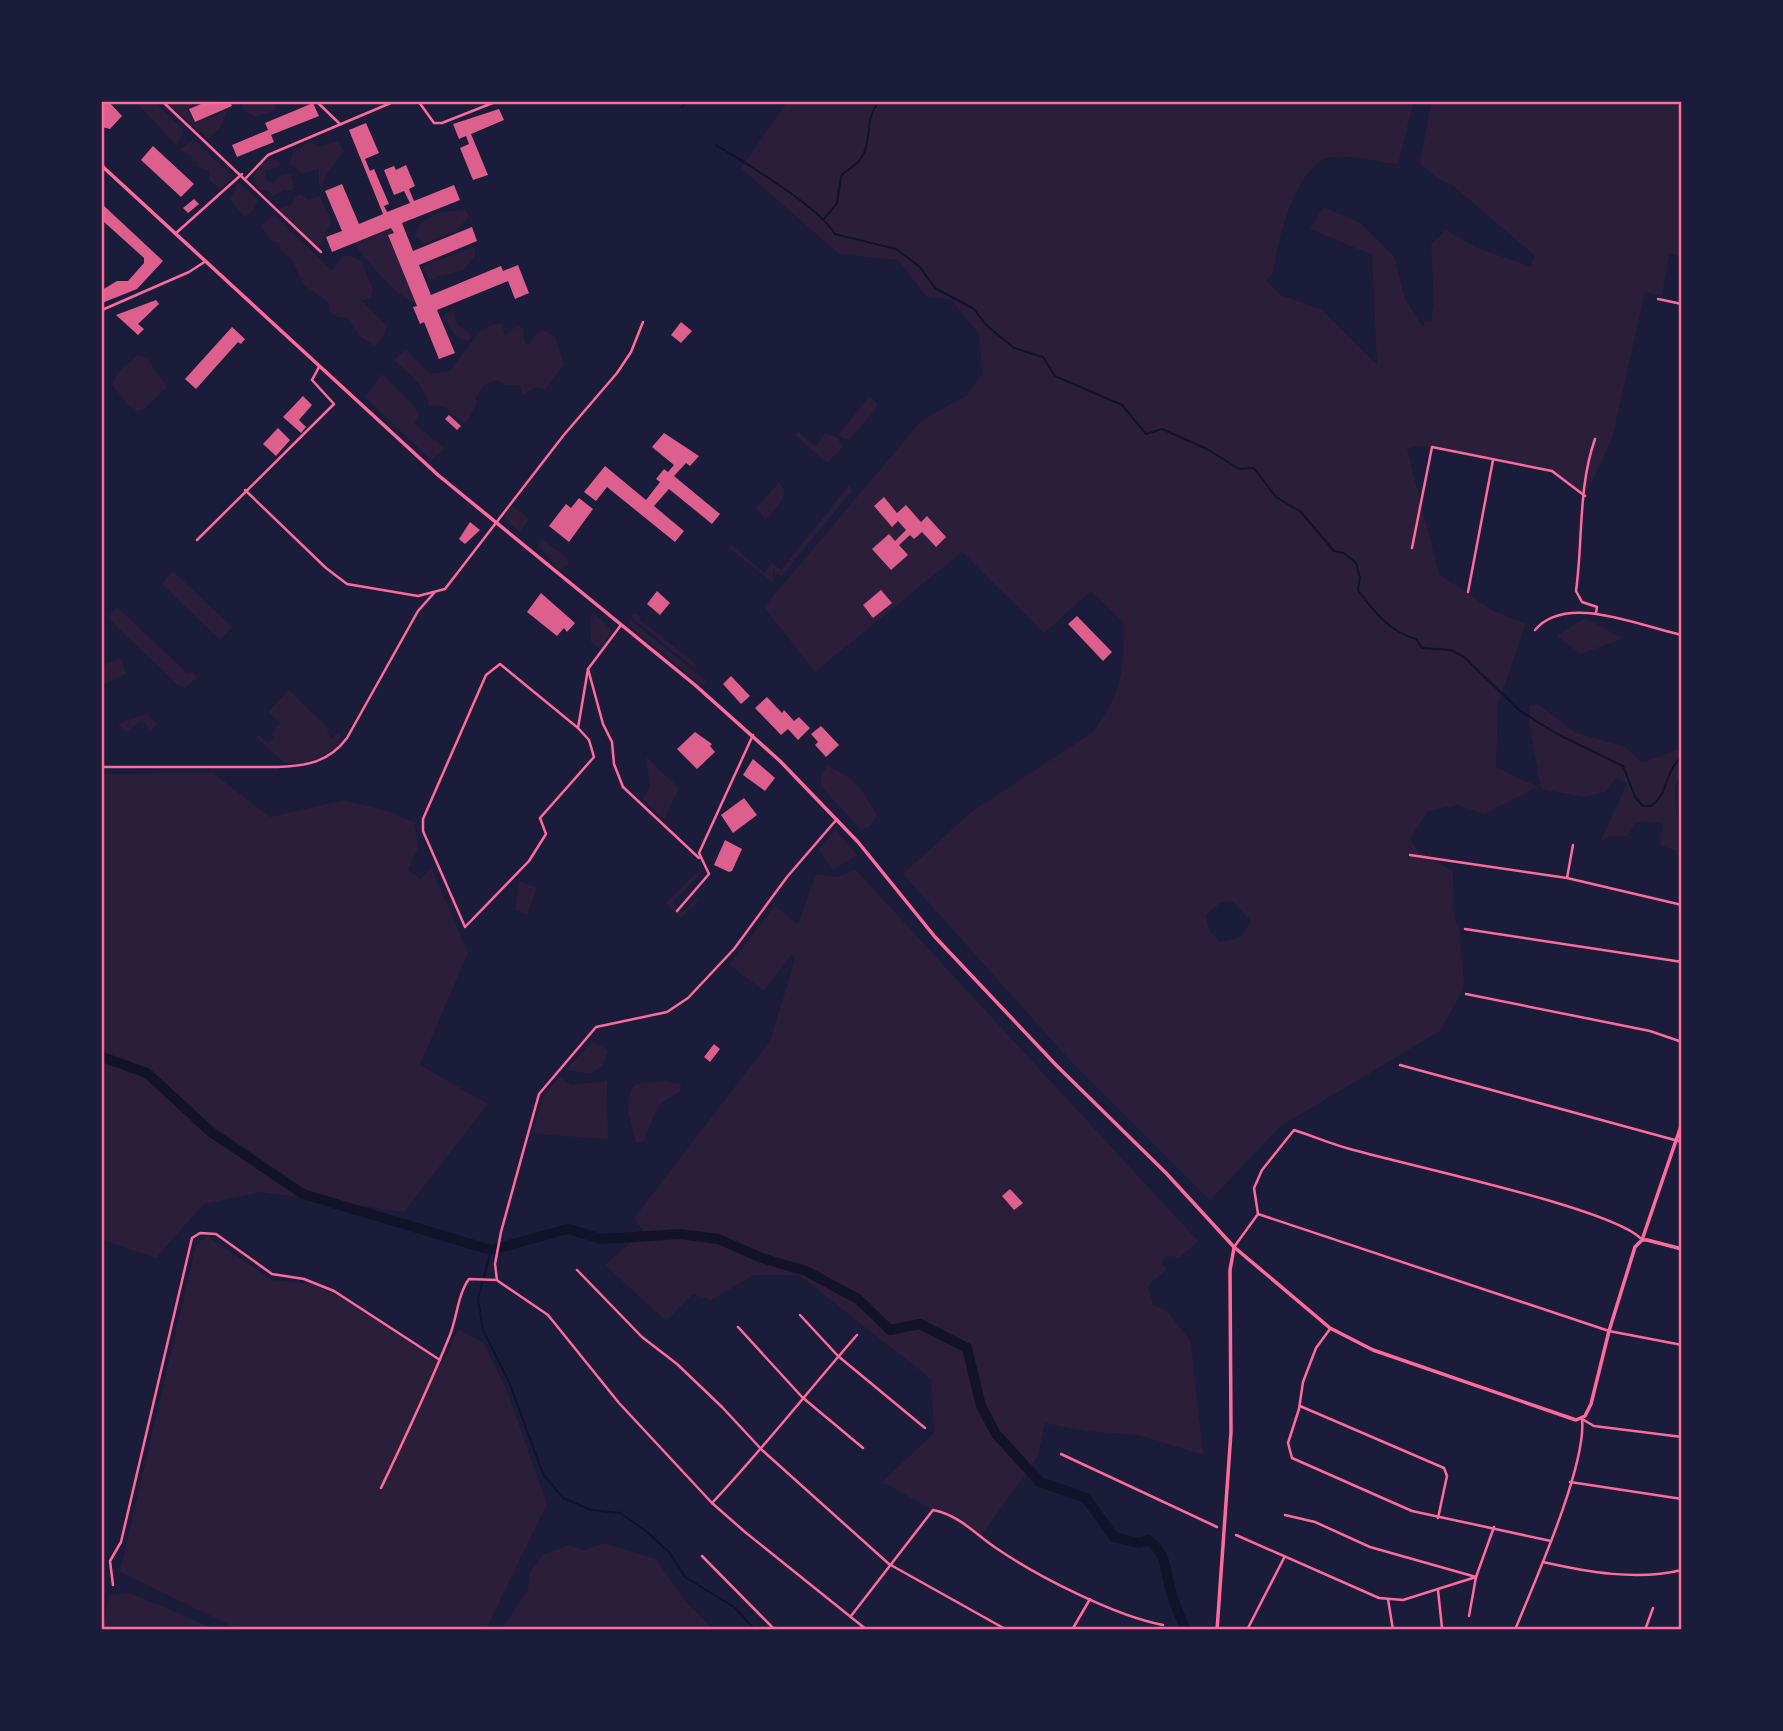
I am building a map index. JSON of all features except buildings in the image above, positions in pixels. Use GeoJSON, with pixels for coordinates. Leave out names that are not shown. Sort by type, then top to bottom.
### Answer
{"type":"FeatureCollection","features":[{"type":"Feature","properties":{"kind":"main road"},"geometry":{"type":"LineString","coordinates":[[102,166],[319,367],[495,523],[753,735],[837,819],[935,937],[1063,1073],[1166,1172],[1234,1247],[1330,1328],[1373,1350],[1562,1418],[1582,1419],[1591,1404],[1628,1265],[1642,1240],[1679,1141],[1682,1123]]}},
{"type":"Feature","properties":{"kind":"main road"},"geometry":{"type":"LineString","coordinates":[[1642,1240],[1682,1249]]}},
{"type":"Feature","properties":{"kind":"main road"},"geometry":{"type":"LineString","coordinates":[[1217,1629],[1231,1432],[1229,1307],[1234,1247]]}},
{"type":"Feature","properties":{"kind":"street"},"geometry":{"type":"LineString","coordinates":[[163,102],[244,176],[321,252]]}},
{"type":"Feature","properties":{"kind":"street"},"geometry":{"type":"LineString","coordinates":[[317,102],[340,124]]}},
{"type":"Feature","properties":{"kind":"street"},"geometry":{"type":"LineString","coordinates":[[175,234],[268,155],[393,102]]}},
{"type":"Feature","properties":{"kind":"street"},"geometry":{"type":"LineString","coordinates":[[419,102],[433,123],[442,123],[495,102]]}},
{"type":"Feature","properties":{"kind":"street"},"geometry":{"type":"LineString","coordinates":[[102,310],[189,272],[206,261]]}},
{"type":"Feature","properties":{"kind":"street"},"geometry":{"type":"LineString","coordinates":[[1658,299],[1682,304]]}},
{"type":"Feature","properties":{"kind":"street"},"geometry":{"type":"LineString","coordinates":[[102,767],[305,766],[336,751],[347,738],[418,611],[434,593],[451,583],[495,523],[617,373],[631,352],[643,322]]}},
{"type":"Feature","properties":{"kind":"street"},"geometry":{"type":"LineString","coordinates":[[197,540],[245,489],[334,404],[312,380],[319,367]]}},
{"type":"Feature","properties":{"kind":"street"},"geometry":{"type":"LineString","coordinates":[[1595,439],[1584,478],[1585,496],[1576,591],[1581,602],[1597,607],[1596,613]]}},
{"type":"Feature","properties":{"kind":"street"},"geometry":{"type":"LineString","coordinates":[[1412,548],[1432,447],[1552,471],[1585,496]]}},
{"type":"Feature","properties":{"kind":"street"},"geometry":{"type":"LineString","coordinates":[[1468,592],[1493,460]]}},
{"type":"Feature","properties":{"kind":"street"},"geometry":{"type":"LineString","coordinates":[[245,489],[326,568],[347,584],[409,596],[434,593]]}},
{"type":"Feature","properties":{"kind":"street"},"geometry":{"type":"LineString","coordinates":[[1535,630],[1549,618],[1576,613],[1596,613],[1682,635]]}},
{"type":"Feature","properties":{"kind":"street"},"geometry":{"type":"LineString","coordinates":[[578,728],[588,669],[621,625]]}},
{"type":"Feature","properties":{"kind":"street"},"geometry":{"type":"LineString","coordinates":[[500,664],[578,728],[589,740],[594,757],[540,818],[546,834],[529,861],[465,927],[423,831],[423,819],[486,675],[500,664]]}},
{"type":"Feature","properties":{"kind":"street"},"geometry":{"type":"LineString","coordinates":[[588,669],[603,724],[612,742],[614,764],[623,786],[699,858],[709,874],[677,911]]}},
{"type":"Feature","properties":{"kind":"street"},"geometry":{"type":"LineString","coordinates":[[699,858],[753,735]]}},
{"type":"Feature","properties":{"kind":"street"},"geometry":{"type":"LineString","coordinates":[[497,1280],[495,1265],[501,1232],[539,1094],[553,1075],[596,1027],[667,1012],[688,998],[734,949],[787,877],[837,819]]}},
{"type":"Feature","properties":{"kind":"street"},"geometry":{"type":"LineString","coordinates":[[1567,878],[1573,845]]}},
{"type":"Feature","properties":{"kind":"street"},"geometry":{"type":"LineString","coordinates":[[1410,855],[1567,878],[1682,905]]}},
{"type":"Feature","properties":{"kind":"street"},"geometry":{"type":"LineString","coordinates":[[1465,929],[1682,962]]}},
{"type":"Feature","properties":{"kind":"street"},"geometry":{"type":"LineString","coordinates":[[1466,993],[1650,1031],[1682,1042]]}},
{"type":"Feature","properties":{"kind":"street"},"geometry":{"type":"LineString","coordinates":[[1400,1065],[1679,1141]]}},
{"type":"Feature","properties":{"kind":"street"},"geometry":{"type":"LineString","coordinates":[[1234,1247],[1258,1214],[1254,1188],[1262,1170],[1294,1130],[1350,1149],[1578,1211],[1634,1230],[1642,1240]]}},
{"type":"Feature","properties":{"kind":"street"},"geometry":{"type":"LineString","coordinates":[[1258,1214],[1609,1331],[1682,1345]]}},
{"type":"Feature","properties":{"kind":"street"},"geometry":{"type":"LineString","coordinates":[[113,1585],[110,1561],[121,1542],[192,1238],[200,1233],[216,1234],[272,1274],[304,1279],[334,1291],[440,1360]]}},
{"type":"Feature","properties":{"kind":"street"},"geometry":{"type":"LineString","coordinates":[[577,1269],[642,1337],[677,1364],[762,1450],[889,1564],[1007,1629]]}},
{"type":"Feature","properties":{"kind":"street"},"geometry":{"type":"LineString","coordinates":[[381,1488],[440,1360],[469,1279],[497,1280],[548,1315],[619,1403],[712,1503],[867,1629]]}},
{"type":"Feature","properties":{"kind":"street"},"geometry":{"type":"LineString","coordinates":[[800,1315],[838,1356],[925,1428]]}},
{"type":"Feature","properties":{"kind":"street"},"geometry":{"type":"LineString","coordinates":[[738,1327],[802,1397],[863,1448]]}},
{"type":"Feature","properties":{"kind":"street"},"geometry":{"type":"LineString","coordinates":[[1330,1328],[1316,1348],[1303,1382],[1300,1406],[1287,1450],[1292,1458],[1402,1508],[1550,1541]]}},
{"type":"Feature","properties":{"kind":"street"},"geometry":{"type":"LineString","coordinates":[[712,1503],[762,1450],[802,1397],[857,1335]]}},
{"type":"Feature","properties":{"kind":"street"},"geometry":{"type":"LineString","coordinates":[[1300,1406],[1444,1468],[1447,1476],[1438,1518]]}},
{"type":"Feature","properties":{"kind":"street"},"geometry":{"type":"LineString","coordinates":[[1582,1419],[1594,1426],[1682,1437]]}},
{"type":"Feature","properties":{"kind":"street"},"geometry":{"type":"LineString","coordinates":[[1515,1629],[1543,1562],[1570,1482],[1584,1433],[1582,1419]]}},
{"type":"Feature","properties":{"kind":"street"},"geometry":{"type":"LineString","coordinates":[[1061,1454],[1217,1527]]}},
{"type":"Feature","properties":{"kind":"street"},"geometry":{"type":"LineString","coordinates":[[1570,1482],[1682,1499]]}},
{"type":"Feature","properties":{"kind":"street"},"geometry":{"type":"LineString","coordinates":[[850,1616],[933,1510],[951,1514],[996,1548],[1090,1599],[1163,1625]]}},
{"type":"Feature","properties":{"kind":"street"},"geometry":{"type":"LineString","coordinates":[[1285,1515],[1315,1522],[1370,1547],[1476,1577]]}},
{"type":"Feature","properties":{"kind":"street"},"geometry":{"type":"LineString","coordinates":[[1469,1616],[1476,1577],[1494,1527]]}},
{"type":"Feature","properties":{"kind":"street"},"geometry":{"type":"LineString","coordinates":[[1236,1535],[1379,1598],[1404,1600],[1476,1577]]}},
{"type":"Feature","properties":{"kind":"street"},"geometry":{"type":"LineString","coordinates":[[702,1556],[775,1629]]}},
{"type":"Feature","properties":{"kind":"street"},"geometry":{"type":"LineString","coordinates":[[1247,1629],[1284,1556]]}},
{"type":"Feature","properties":{"kind":"street"},"geometry":{"type":"LineString","coordinates":[[1543,1562],[1612,1574],[1641,1575],[1682,1570]]}},
{"type":"Feature","properties":{"kind":"street"},"geometry":{"type":"LineString","coordinates":[[1438,1590],[1442,1628]]}},
{"type":"Feature","properties":{"kind":"street"},"geometry":{"type":"LineString","coordinates":[[1072,1629],[1090,1599]]}},
{"type":"Feature","properties":{"kind":"street"},"geometry":{"type":"LineString","coordinates":[[1388,1599],[1392,1629]]}},
{"type":"Feature","properties":{"kind":"street"},"geometry":{"type":"LineString","coordinates":[[1645,1629],[1653,1608]]}},
{"type":"Feature","properties":{"kind":"shaded area"},"geometry":{"type":"Polygon","coordinates":[[[136,102],[154,102],[182,129],[182,136],[176,145],[136,102]]]}},
{"type":"Feature","properties":{"kind":"shaded area"},"geometry":{"type":"Polygon","coordinates":[[[172,102],[193,102],[188,109],[195,123],[227,111],[221,127],[208,139],[169,105],[172,102]]]}},
{"type":"Feature","properties":{"kind":"shaded area"},"geometry":{"type":"Polygon","coordinates":[[[243,102],[271,102],[276,106],[274,111],[255,117],[243,109],[243,102]]]}},
{"type":"Feature","properties":{"kind":"shaded area"},"geometry":{"type":"Polygon","coordinates":[[[787,102],[1411,102],[1413,105],[1398,164],[1332,157],[1320,162],[1308,173],[1299,187],[1284,224],[1274,272],[1266,280],[1281,295],[1322,310],[1377,365],[1372,255],[1310,229],[1323,207],[1359,222],[1394,256],[1405,299],[1423,327],[1425,320],[1431,321],[1434,304],[1431,244],[1446,230],[1477,248],[1530,266],[1535,256],[1452,185],[1438,179],[1420,163],[1431,102],[1677,102],[1677,105],[1681,106],[1681,257],[1669,254],[1662,296],[1645,292],[1612,439],[1585,496],[1552,471],[1419,446],[1407,449],[1439,574],[1495,612],[1526,623],[1498,705],[1496,767],[1538,787],[1484,814],[1458,805],[1428,811],[1410,839],[1417,850],[1453,871],[1454,919],[1459,926],[1464,980],[1462,992],[1440,1031],[1281,1126],[1210,1200],[1066,1056],[903,874],[971,812],[1093,732],[1116,692],[1122,668],[1124,623],[1091,591],[1044,633],[962,552],[815,672],[764,607],[921,421],[967,395],[982,373],[979,334],[950,299],[926,296],[898,260],[839,254],[741,168],[787,102]],[[1233,902],[1220,903],[1206,915],[1209,931],[1221,942],[1241,937],[1251,921],[1233,902]]]}},
{"type":"Feature","properties":{"kind":"shaded area"},"geometry":{"type":"Polygon","coordinates":[[[193,139],[233,177],[220,189],[209,180],[209,171],[197,166],[197,162],[191,161],[192,156],[180,150],[193,139]]]}},
{"type":"Feature","properties":{"kind":"shaded area"},"geometry":{"type":"Polygon","coordinates":[[[310,141],[319,147],[338,141],[344,151],[325,176],[323,187],[319,186],[319,168],[302,174],[290,163],[292,154],[310,141]]]}},
{"type":"Feature","properties":{"kind":"shaded area"},"geometry":{"type":"Polygon","coordinates":[[[273,159],[281,163],[279,167],[265,171],[266,180],[273,183],[279,176],[291,174],[294,187],[292,191],[284,190],[272,197],[269,192],[258,189],[253,177],[261,163],[273,159]]]}},
{"type":"Feature","properties":{"kind":"shaded area"},"geometry":{"type":"Polygon","coordinates":[[[238,182],[258,200],[253,210],[245,217],[230,200],[238,182]]]}},
{"type":"Feature","properties":{"kind":"shaded area"},"geometry":{"type":"Polygon","coordinates":[[[301,194],[308,200],[320,196],[331,222],[319,248],[278,209],[291,205],[295,197],[301,194]]]}},
{"type":"Feature","properties":{"kind":"shaded area"},"geometry":{"type":"Polygon","coordinates":[[[465,209],[469,216],[456,231],[425,243],[414,237],[420,223],[439,213],[465,209]]]}},
{"type":"Feature","properties":{"kind":"shaded area"},"geometry":{"type":"Polygon","coordinates":[[[274,215],[332,271],[342,257],[349,255],[361,261],[373,290],[371,297],[363,301],[351,290],[387,326],[383,338],[374,346],[361,337],[347,318],[338,317],[329,311],[330,304],[302,283],[304,278],[300,277],[292,259],[281,251],[279,243],[270,240],[261,226],[274,215]]]}},
{"type":"Feature","properties":{"kind":"shaded area"},"geometry":{"type":"Polygon","coordinates":[[[391,228],[394,233],[388,236],[416,303],[391,286],[354,243],[391,228]]]}},
{"type":"Feature","properties":{"kind":"shaded area"},"geometry":{"type":"Polygon","coordinates":[[[475,246],[475,256],[462,271],[437,276],[435,280],[429,279],[423,266],[475,246]]]}},
{"type":"Feature","properties":{"kind":"shaded area"},"geometry":{"type":"Polygon","coordinates":[[[454,308],[457,324],[472,336],[468,341],[457,337],[442,317],[454,308]]]}},
{"type":"Feature","properties":{"kind":"shaded area"},"geometry":{"type":"Polygon","coordinates":[[[495,324],[502,324],[505,335],[518,325],[523,328],[525,343],[529,345],[535,335],[544,330],[555,337],[564,365],[545,389],[536,387],[522,395],[520,385],[503,385],[498,380],[484,385],[476,397],[477,403],[467,421],[463,423],[443,406],[429,406],[420,386],[394,360],[406,349],[430,374],[450,371],[479,332],[495,324]]]}},
{"type":"Feature","properties":{"kind":"shaded area"},"geometry":{"type":"Polygon","coordinates":[[[138,355],[147,358],[167,387],[144,409],[137,411],[126,403],[112,384],[119,371],[138,355]]]}},
{"type":"Feature","properties":{"kind":"shaded area"},"geometry":{"type":"Polygon","coordinates":[[[382,374],[412,403],[419,415],[414,424],[445,448],[431,460],[365,397],[382,374]]]}},
{"type":"Feature","properties":{"kind":"shaded area"},"geometry":{"type":"Polygon","coordinates":[[[869,397],[877,403],[876,409],[850,439],[842,438],[839,434],[869,397]]]}},
{"type":"Feature","properties":{"kind":"shaded area"},"geometry":{"type":"Polygon","coordinates":[[[798,432],[816,447],[825,432],[837,438],[843,447],[827,463],[795,435],[798,432]]]}},
{"type":"Feature","properties":{"kind":"shaded area"},"geometry":{"type":"Polygon","coordinates":[[[779,482],[785,490],[781,502],[766,520],[756,508],[779,482]]]}},
{"type":"Feature","properties":{"kind":"shaded area"},"geometry":{"type":"Polygon","coordinates":[[[850,484],[851,492],[782,576],[775,574],[773,569],[773,583],[730,548],[741,529],[732,546],[764,573],[772,563],[781,570],[850,484]]]}},
{"type":"Feature","properties":{"kind":"shaded area"},"geometry":{"type":"Polygon","coordinates":[[[513,506],[529,519],[520,532],[505,520],[506,513],[513,506]]]}},
{"type":"Feature","properties":{"kind":"shaded area"},"geometry":{"type":"Polygon","coordinates":[[[542,539],[569,559],[568,565],[560,570],[541,549],[536,550],[542,539]]]}},
{"type":"Feature","properties":{"kind":"shaded area"},"geometry":{"type":"Polygon","coordinates":[[[173,571],[232,627],[220,640],[162,584],[173,571]]]}},
{"type":"Feature","properties":{"kind":"shaded area"},"geometry":{"type":"Polygon","coordinates":[[[117,607],[187,673],[193,672],[197,678],[185,688],[178,685],[108,618],[117,607]]]}},
{"type":"Feature","properties":{"kind":"shaded area"},"geometry":{"type":"Polygon","coordinates":[[[593,613],[613,630],[600,648],[591,642],[590,616],[593,613]]]}},
{"type":"Feature","properties":{"kind":"shaded area"},"geometry":{"type":"Polygon","coordinates":[[[638,614],[640,620],[697,665],[695,669],[631,617],[638,614]]]}},
{"type":"Feature","properties":{"kind":"shaded area"},"geometry":{"type":"Polygon","coordinates":[[[1585,618],[1623,638],[1581,654],[1557,636],[1585,618]]]}},
{"type":"Feature","properties":{"kind":"shaded area"},"geometry":{"type":"Polygon","coordinates":[[[630,619],[707,682],[703,686],[630,627],[630,619]]]}},
{"type":"Feature","properties":{"kind":"shaded area"},"geometry":{"type":"Polygon","coordinates":[[[121,658],[126,674],[102,685],[102,666],[121,658]]]}},
{"type":"Feature","properties":{"kind":"shaded area"},"geometry":{"type":"Polygon","coordinates":[[[289,690],[329,729],[327,733],[331,738],[339,732],[342,738],[324,755],[301,763],[285,763],[257,738],[259,735],[268,744],[274,738],[271,734],[280,723],[268,712],[289,690]]]}},
{"type":"Feature","properties":{"kind":"shaded area"},"geometry":{"type":"Polygon","coordinates":[[[1538,704],[1574,732],[1625,747],[1642,763],[1677,750],[1681,754],[1681,774],[1675,787],[1678,851],[1661,846],[1662,823],[1636,822],[1627,836],[1611,836],[1600,842],[1627,784],[1616,778],[1605,792],[1584,797],[1541,789],[1529,722],[1530,705],[1538,704]]]}},
{"type":"Feature","properties":{"kind":"shaded area"},"geometry":{"type":"Polygon","coordinates":[[[146,713],[157,724],[150,730],[142,720],[126,732],[118,724],[146,713]]]}},
{"type":"Feature","properties":{"kind":"shaded area"},"geometry":{"type":"Polygon","coordinates":[[[646,757],[679,788],[664,820],[643,799],[650,786],[646,757]]]}},
{"type":"Feature","properties":{"kind":"shaded area"},"geometry":{"type":"Polygon","coordinates":[[[828,766],[853,781],[862,791],[877,815],[869,827],[861,830],[821,786],[821,775],[828,766]]]}},
{"type":"Feature","properties":{"kind":"shaded area"},"geometry":{"type":"Polygon","coordinates":[[[213,773],[270,817],[344,800],[391,812],[415,823],[418,848],[408,870],[421,879],[431,867],[468,953],[420,1065],[488,1104],[404,1212],[261,1192],[204,1204],[156,1258],[102,1240],[102,774],[213,773]]]}},
{"type":"Feature","properties":{"kind":"shaded area"},"geometry":{"type":"Polygon","coordinates":[[[835,829],[857,855],[833,870],[819,850],[835,829]]]}},
{"type":"Feature","properties":{"kind":"shaded area"},"geometry":{"type":"Polygon","coordinates":[[[701,868],[703,871],[674,901],[677,911],[686,910],[696,898],[698,901],[681,918],[666,903],[701,868]]]}},
{"type":"Feature","properties":{"kind":"shaded area"},"geometry":{"type":"Polygon","coordinates":[[[855,869],[1198,1241],[1179,1258],[1166,1255],[1162,1263],[1167,1269],[1148,1286],[1153,1305],[1168,1312],[1191,1342],[1203,1455],[1139,1435],[1085,1431],[1045,1423],[1038,1456],[981,1536],[882,1482],[934,1433],[931,1379],[799,1275],[754,1275],[711,1300],[693,1294],[666,1321],[605,1265],[643,1231],[634,1218],[770,1041],[795,959],[791,955],[764,991],[729,965],[775,906],[798,924],[816,874],[838,877],[855,869]]]}},
{"type":"Feature","properties":{"kind":"shaded area"},"geometry":{"type":"Polygon","coordinates":[[[519,881],[537,888],[527,915],[515,910],[519,881]]]}},
{"type":"Feature","properties":{"kind":"shaded area"},"geometry":{"type":"Polygon","coordinates":[[[592,1042],[608,1050],[603,1066],[590,1074],[566,1070],[592,1042]]]}},
{"type":"Feature","properties":{"kind":"shaded area"},"geometry":{"type":"Polygon","coordinates":[[[559,1077],[572,1085],[607,1081],[608,1139],[536,1134],[533,1130],[543,1097],[559,1077]]]}},
{"type":"Feature","properties":{"kind":"shaded area"},"geometry":{"type":"Polygon","coordinates":[[[664,1081],[681,1084],[680,1091],[658,1106],[643,1142],[636,1143],[628,1111],[630,1091],[637,1084],[664,1081]]]}},
{"type":"Feature","properties":{"kind":"shaded area"},"geometry":{"type":"Polygon","coordinates":[[[207,1236],[272,1280],[312,1284],[339,1296],[443,1364],[458,1329],[484,1343],[506,1388],[547,1504],[486,1629],[238,1629],[120,1572],[196,1245],[207,1236]]]}},
{"type":"Feature","properties":{"kind":"shaded area"},"geometry":{"type":"Polygon","coordinates":[[[604,1543],[656,1559],[685,1601],[713,1629],[501,1629],[528,1590],[530,1572],[543,1555],[569,1545],[584,1550],[604,1543]]]}},
{"type":"Feature","properties":{"kind":"shaded area"},"geometry":{"type":"Polygon","coordinates":[[[130,1593],[215,1629],[103,1629],[109,1595],[130,1593]]]}},
{"type":"Feature","properties":{"kind":"waterway"},"geometry":{"type":"LineString","coordinates":[[682,102],[685,104],[682,107]]}},
{"type":"Feature","properties":{"kind":"waterway"},"geometry":{"type":"LineString","coordinates":[[824,219],[837,203],[841,176],[858,162],[865,151],[876,106]]}},
{"type":"Feature","properties":{"kind":"waterway"},"geometry":{"type":"LineString","coordinates":[[716,145],[798,199],[814,211],[835,234],[896,249],[920,267],[935,288],[974,309],[986,325],[1014,348],[1043,357],[1055,376],[1122,405],[1146,434],[1162,429],[1207,449],[1239,469],[1254,468],[1276,497],[1301,512],[1334,551],[1344,553],[1356,563],[1360,578],[1358,590],[1383,620],[1416,639],[1422,648],[1451,650],[1464,657],[1520,711],[1559,735],[1623,766],[1635,797],[1643,806],[1651,806],[1657,801],[1672,769],[1682,757]]}},
{"type":"Feature","properties":{"kind":"waterway"},"geometry":{"type":"LineString","coordinates":[[102,1057],[147,1073],[211,1132],[303,1194],[491,1250],[568,1229],[602,1239],[680,1234],[718,1239],[762,1258],[806,1271],[858,1299],[890,1330],[920,1324],[967,1348],[981,1406],[996,1434],[1040,1482],[1086,1498],[1114,1537],[1139,1543],[1148,1540],[1154,1545],[1164,1561],[1173,1598],[1186,1630]]}},
{"type":"Feature","properties":{"kind":"waterway"},"geometry":{"type":"LineString","coordinates":[[491,1250],[478,1299],[483,1330],[509,1382],[543,1474],[563,1498],[591,1510],[620,1513],[646,1531],[670,1553],[685,1577],[734,1607],[755,1630]]}}]}
